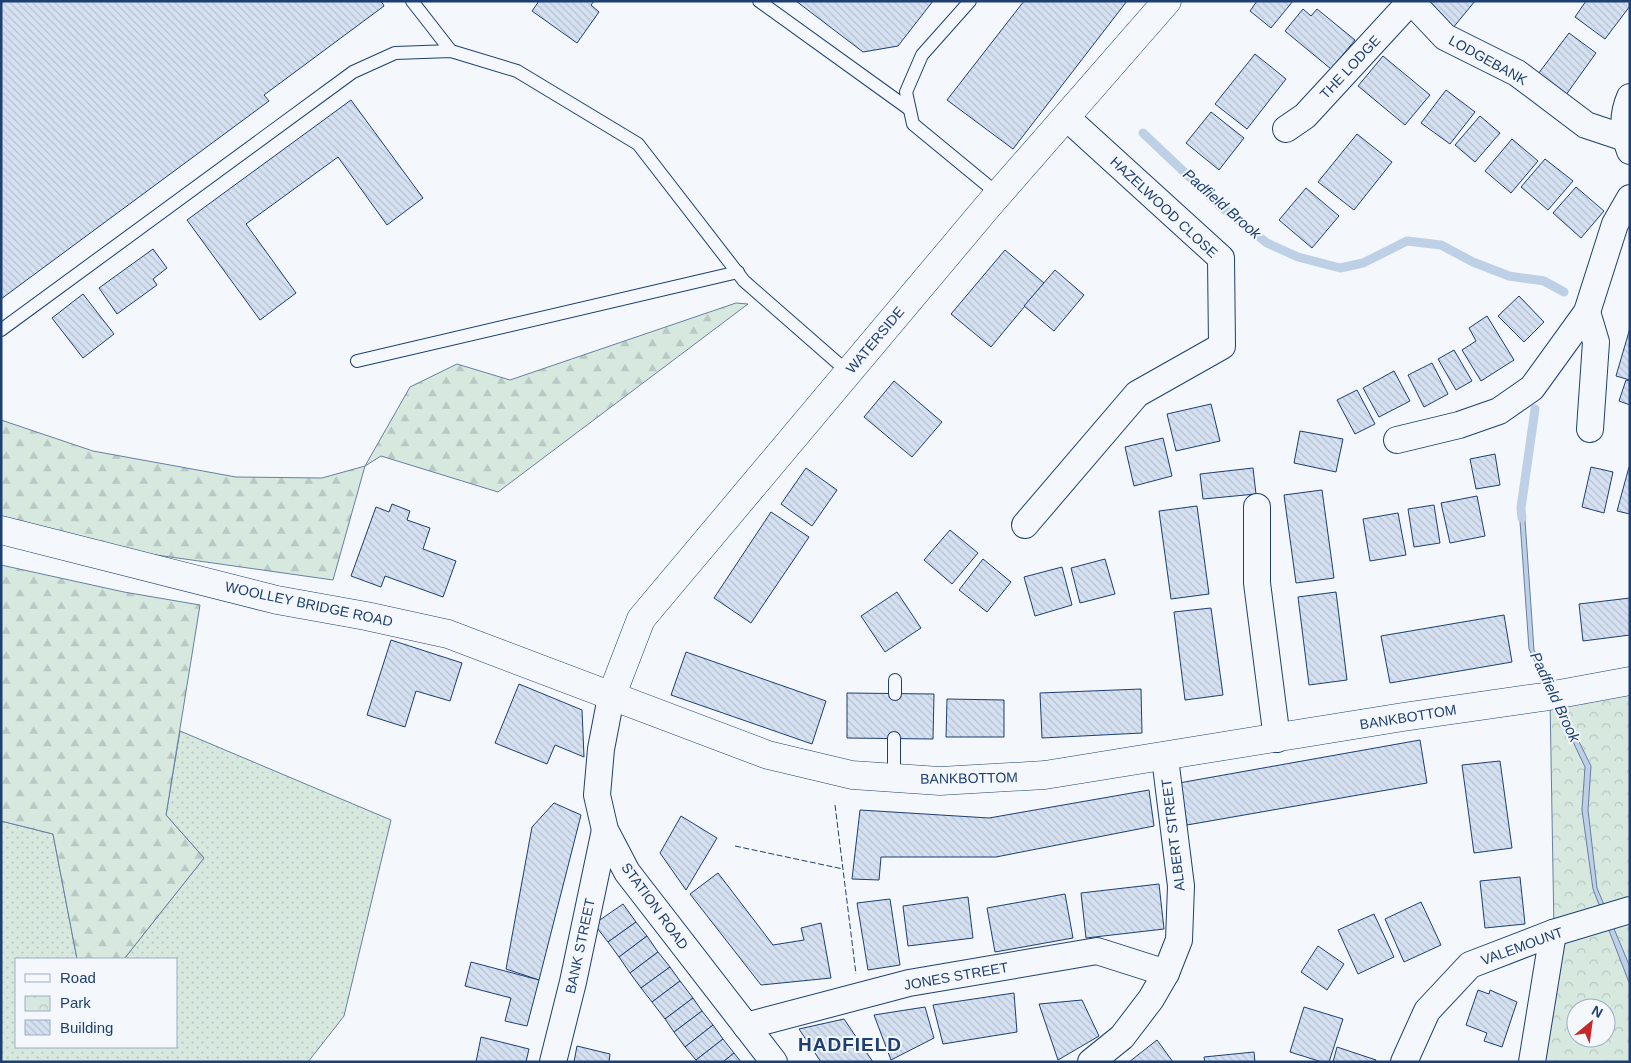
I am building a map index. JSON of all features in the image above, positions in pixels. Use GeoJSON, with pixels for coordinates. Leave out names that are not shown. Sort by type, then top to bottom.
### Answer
{"type":"FeatureCollection","features":[{"type":"Feature","properties":{"kind":"street","name":"WATERSIDE"},"geometry":{"type":"LineString","coordinates":[[612,696],[642,620],[998,194],[1167,1]]}},
{"type":"Feature","properties":{"kind":"street","name":"THE LODGE"},"geometry":{"type":"LineString","coordinates":[[1286,129],[1305,116],[1411,1]]}},
{"type":"Feature","properties":{"kind":"street","name":"LODGEBANK"},"geometry":{"type":"LineString","coordinates":[[1411,1],[1445,36],[1517,73],[1586,125],[1627,144]]}},
{"type":"Feature","properties":{"kind":"street","name":"LODGEBANK"},"geometry":{"type":"LineString","coordinates":[[1627,144],[1624,111],[1630,97]]}},
{"type":"Feature","properties":{"kind":"street","name":"HAZELWOOD CLOSE"},"geometry":{"type":"LineString","coordinates":[[1025,525],[1137,394],[1222,346],[1221,258],[1066,118]]}},
{"type":"Feature","properties":{"kind":"street"},"geometry":{"type":"LineString","coordinates":[[1397,440],[1460,424],[1499,411],[1532,388],[1587,312],[1615,224],[1630,198]]}},
{"type":"Feature","properties":{"kind":"street"},"geometry":{"type":"LineString","coordinates":[[1587,312],[1596,342],[1590,429]]}},
{"type":"Feature","properties":{"kind":"street"},"geometry":{"type":"LineString","coordinates":[[1257,507],[1257,583],[1277,739]]}},
{"type":"Feature","properties":{"kind":"street","name":"WOOLLEY BRIDGE ROAD"},"geometry":{"type":"LineString","coordinates":[[1,530],[277,600],[366,616],[448,634],[612,696]]}},
{"type":"Feature","properties":{"kind":"street","name":"BANKBOTTOM"},"geometry":{"type":"LineString","coordinates":[[612,696],[768,755],[852,775],[940,781],[1045,775],[1165,758],[1549,696],[1630,681]]}},
{"type":"Feature","properties":{"kind":"street","name":"STATION ROAD"},"geometry":{"type":"LineString","coordinates":[[612,696],[601,749],[597,795],[605,830],[627,872],[774,1062]]}},
{"type":"Feature","properties":{"kind":"street","name":"ALBERT STREET"},"geometry":{"type":"LineString","coordinates":[[1091,1062],[1122,1037],[1151,999],[1166,973],[1179,940],[1181,886],[1165,758]]}},
{"type":"Feature","properties":{"kind":"street","name":"BANK STREET"},"geometry":{"type":"LineString","coordinates":[[553,1062],[573,982],[605,830]]}},
{"type":"Feature","properties":{"kind":"street","name":"VALEMOUNT"},"geometry":{"type":"LineString","coordinates":[[1404,1062],[1427,1011],[1470,965],[1553,933],[1588,924],[1629,910]]}},
{"type":"Feature","properties":{"kind":"street"},"geometry":{"type":"LineString","coordinates":[[1532,1062],[1553,933]]}},
{"type":"Feature","properties":{"kind":"street","name":"JONES STREET"},"geometry":{"type":"LineString","coordinates":[[746,1026],[909,983],[1097,952],[1166,973]]}},
{"type":"Feature","properties":{"kind":"lane"},"geometry":{"type":"LineString","coordinates":[[412,1],[451,51]]}},
{"type":"Feature","properties":{"kind":"lane"},"geometry":{"type":"LineString","coordinates":[[759,1],[909,109]]}},
{"type":"Feature","properties":{"kind":"lane"},"geometry":{"type":"LineString","coordinates":[[970,1],[922,55],[906,92],[913,124],[998,194]]}},
{"type":"Feature","properties":{"kind":"lane"},"geometry":{"type":"LineString","coordinates":[[1,330],[353,72],[395,53],[451,51],[517,71],[638,144],[744,281],[848,372]]}},
{"type":"Feature","properties":{"kind":"lane"},"geometry":{"type":"LineString","coordinates":[[356,361],[738,272]]}},
{"type":"Feature","properties":{"kind":"lane"},"geometry":{"type":"LineString","coordinates":[[895,680],[895,694]]}},
{"type":"Feature","properties":{"kind":"lane"},"geometry":{"type":"LineString","coordinates":[[894,738],[894,778]]}},
{"type":"Feature","properties":{"kind":"green space"},"geometry":{"type":"Polygon","coordinates":[[[736,303],[748,304],[498,492],[381,456],[365,466],[410,387],[457,364],[510,380],[736,303]]]}},
{"type":"Feature","properties":{"kind":"green space"},"geometry":{"type":"Polygon","coordinates":[[[1,420],[93,451],[236,477],[322,478],[365,466],[333,580],[114,549],[1,517],[1,420]]]}},
{"type":"Feature","properties":{"kind":"green space"},"geometry":{"type":"Polygon","coordinates":[[[1,565],[124,592],[200,605],[166,815],[204,858],[125,958],[77,958],[53,834],[1,821],[1,565]]]}},
{"type":"Feature","properties":{"kind":"green space"},"geometry":{"type":"Polygon","coordinates":[[[1630,681],[1630,1062],[1534,1062],[1554,931],[1550,698],[1630,681]]]}},
{"type":"Feature","properties":{"kind":"green space"},"geometry":{"type":"Polygon","coordinates":[[[180,731],[391,820],[344,1016],[308,1062],[1,1062],[1,821],[53,834],[77,958],[15,958],[15,1048],[178,1048],[178,958],[125,958],[204,858],[166,815],[180,731]]]}},
{"type":"Feature","properties":{"kind":"water"},"geometry":{"type":"Polygon","coordinates":[[[1524,506],[1534,650],[1591,766],[1588,810],[1597,888],[1630,967],[1630,985],[1593,889],[1582,810],[1585,767],[1529,649],[1519,507],[1524,506]]]}},
{"type":"Feature","properties":{"kind":"building"},"geometry":{"type":"Polygon","coordinates":[[[1,1],[381,1],[384,6],[264,95],[269,101],[1,299],[1,1]]]}},
{"type":"Feature","properties":{"kind":"building"},"geometry":{"type":"Polygon","coordinates":[[[539,1],[594,1],[591,5],[599,12],[577,43],[532,11],[539,1]]]}},
{"type":"Feature","properties":{"kind":"building"},"geometry":{"type":"Polygon","coordinates":[[[796,1],[933,1],[898,46],[863,52],[796,1]]]}},
{"type":"Feature","properties":{"kind":"building"},"geometry":{"type":"Polygon","coordinates":[[[1024,1],[1127,1],[1013,149],[947,100],[1024,1]]]}},
{"type":"Feature","properties":{"kind":"building"},"geometry":{"type":"Polygon","coordinates":[[[1257,1],[1293,1],[1271,28],[1250,11],[1257,1]]]}},
{"type":"Feature","properties":{"kind":"building"},"geometry":{"type":"Polygon","coordinates":[[[1426,1],[1475,1],[1452,29],[1426,1]]]}},
{"type":"Feature","properties":{"kind":"building"},"geometry":{"type":"Polygon","coordinates":[[[1586,1],[1630,1],[1630,6],[1605,39],[1575,17],[1586,1]]]}},
{"type":"Feature","properties":{"kind":"building"},"geometry":{"type":"Polygon","coordinates":[[[1303,9],[1311,16],[1317,9],[1355,40],[1331,69],[1285,31],[1303,9]]]}},
{"type":"Feature","properties":{"kind":"building"},"geometry":{"type":"Polygon","coordinates":[[[1569,33],[1596,53],[1563,99],[1535,78],[1569,33]]]}},
{"type":"Feature","properties":{"kind":"building"},"geometry":{"type":"Polygon","coordinates":[[[1255,54],[1286,79],[1247,129],[1215,104],[1255,54]]]}},
{"type":"Feature","properties":{"kind":"building"},"geometry":{"type":"Polygon","coordinates":[[[1383,56],[1430,95],[1405,125],[1358,86],[1383,56]]]}},
{"type":"Feature","properties":{"kind":"building"},"geometry":{"type":"Polygon","coordinates":[[[1446,90],[1475,112],[1450,144],[1421,123],[1446,90]]]}},
{"type":"Feature","properties":{"kind":"building"},"geometry":{"type":"Polygon","coordinates":[[[351,100],[423,198],[387,225],[338,157],[246,224],[296,293],[260,320],[187,220],[351,100]]]}},
{"type":"Feature","properties":{"kind":"building"},"geometry":{"type":"Polygon","coordinates":[[[1211,112],[1244,138],[1219,170],[1186,143],[1211,112]]]}},
{"type":"Feature","properties":{"kind":"building"},"geometry":{"type":"Polygon","coordinates":[[[1480,116],[1500,133],[1475,162],[1455,145],[1480,116]]]}},
{"type":"Feature","properties":{"kind":"building"},"geometry":{"type":"Polygon","coordinates":[[[1357,134],[1392,162],[1354,210],[1318,182],[1357,134]]]}},
{"type":"Feature","properties":{"kind":"building"},"geometry":{"type":"Polygon","coordinates":[[[1512,139],[1538,161],[1511,193],[1485,171],[1512,139]]]}},
{"type":"Feature","properties":{"kind":"building"},"geometry":{"type":"Polygon","coordinates":[[[1545,159],[1573,181],[1548,210],[1521,187],[1545,159]]]}},
{"type":"Feature","properties":{"kind":"building"},"geometry":{"type":"Polygon","coordinates":[[[1576,187],[1604,211],[1581,238],[1553,213],[1576,187]]]}},
{"type":"Feature","properties":{"kind":"building"},"geometry":{"type":"Polygon","coordinates":[[[1306,188],[1339,216],[1312,248],[1279,220],[1306,188]]]}},
{"type":"Feature","properties":{"kind":"building"},"geometry":{"type":"Polygon","coordinates":[[[153,249],[167,268],[153,279],[157,285],[117,314],[99,288],[153,249]]]}},
{"type":"Feature","properties":{"kind":"building"},"geometry":{"type":"Polygon","coordinates":[[[1005,250],[1044,283],[991,347],[951,314],[1005,250]]]}},
{"type":"Feature","properties":{"kind":"building"},"geometry":{"type":"Polygon","coordinates":[[[1055,270],[1084,295],[1054,331],[1024,306],[1055,270]]]}},
{"type":"Feature","properties":{"kind":"building"},"geometry":{"type":"Polygon","coordinates":[[[83,294],[114,334],[83,358],[52,318],[83,294]]]}},
{"type":"Feature","properties":{"kind":"building"},"geometry":{"type":"Polygon","coordinates":[[[1519,296],[1544,322],[1524,342],[1498,316],[1519,296]]]}},
{"type":"Feature","properties":{"kind":"building"},"geometry":{"type":"Polygon","coordinates":[[[1487,316],[1514,360],[1481,381],[1462,350],[1476,341],[1469,328],[1487,316]]]}},
{"type":"Feature","properties":{"kind":"building"},"geometry":{"type":"Polygon","coordinates":[[[1630,328],[1630,380],[1616,376],[1630,328]]]}},
{"type":"Feature","properties":{"kind":"building"},"geometry":{"type":"Polygon","coordinates":[[[1454,350],[1472,381],[1456,390],[1438,359],[1454,350]]]}},
{"type":"Feature","properties":{"kind":"building"},"geometry":{"type":"Polygon","coordinates":[[[1432,363],[1448,394],[1424,407],[1408,375],[1432,363]]]}},
{"type":"Feature","properties":{"kind":"building"},"geometry":{"type":"Polygon","coordinates":[[[1394,371],[1410,401],[1379,417],[1363,388],[1394,371]]]}},
{"type":"Feature","properties":{"kind":"building"},"geometry":{"type":"Polygon","coordinates":[[[1626,380],[1630,381],[1630,405],[1619,401],[1626,380]]]}},
{"type":"Feature","properties":{"kind":"building"},"geometry":{"type":"Polygon","coordinates":[[[894,381],[942,422],[912,457],[864,417],[894,381]]]}},
{"type":"Feature","properties":{"kind":"building"},"geometry":{"type":"Polygon","coordinates":[[[1357,390],[1375,424],[1355,434],[1337,400],[1357,390]]]}},
{"type":"Feature","properties":{"kind":"building"},"geometry":{"type":"Polygon","coordinates":[[[1211,404],[1220,441],[1176,451],[1167,414],[1211,404]]]}},
{"type":"Feature","properties":{"kind":"building"},"geometry":{"type":"Polygon","coordinates":[[[1300,431],[1343,439],[1336,472],[1294,463],[1300,431]]]}},
{"type":"Feature","properties":{"kind":"building"},"geometry":{"type":"Polygon","coordinates":[[[1163,438],[1172,476],[1134,486],[1125,447],[1163,438]]]}},
{"type":"Feature","properties":{"kind":"building"},"geometry":{"type":"Polygon","coordinates":[[[1495,454],[1500,485],[1476,489],[1470,459],[1495,454]]]}},
{"type":"Feature","properties":{"kind":"building"},"geometry":{"type":"Polygon","coordinates":[[[1591,467],[1613,472],[1604,513],[1582,507],[1591,467]]]}},
{"type":"Feature","properties":{"kind":"building"},"geometry":{"type":"Polygon","coordinates":[[[1630,467],[1630,514],[1617,511],[1630,467]]]}},
{"type":"Feature","properties":{"kind":"building"},"geometry":{"type":"Polygon","coordinates":[[[806,468],[837,490],[812,526],[781,504],[806,468]]]}},
{"type":"Feature","properties":{"kind":"building"},"geometry":{"type":"Polygon","coordinates":[[[1253,468],[1256,494],[1203,499],[1200,474],[1253,468]]]}},
{"type":"Feature","properties":{"kind":"building"},"geometry":{"type":"Polygon","coordinates":[[[1322,490],[1334,578],[1296,583],[1284,495],[1322,490]]]}},
{"type":"Feature","properties":{"kind":"building"},"geometry":{"type":"Polygon","coordinates":[[[1477,496],[1485,536],[1450,543],[1441,503],[1477,496]]]}},
{"type":"Feature","properties":{"kind":"building"},"geometry":{"type":"Polygon","coordinates":[[[392,504],[410,511],[407,520],[430,528],[423,549],[456,561],[443,597],[385,576],[381,587],[351,576],[376,507],[389,512],[392,504]]]}},
{"type":"Feature","properties":{"kind":"building"},"geometry":{"type":"Polygon","coordinates":[[[1434,505],[1440,543],[1414,547],[1408,509],[1434,505]]]}},
{"type":"Feature","properties":{"kind":"building"},"geometry":{"type":"Polygon","coordinates":[[[1197,506],[1209,594],[1171,599],[1159,511],[1197,506]]]}},
{"type":"Feature","properties":{"kind":"building"},"geometry":{"type":"Polygon","coordinates":[[[771,512],[809,537],[751,623],[714,598],[771,512]]]}},
{"type":"Feature","properties":{"kind":"building"},"geometry":{"type":"Polygon","coordinates":[[[1398,513],[1406,555],[1370,561],[1363,519],[1398,513]]]}},
{"type":"Feature","properties":{"kind":"building"},"geometry":{"type":"Polygon","coordinates":[[[950,530],[978,553],[952,584],[924,560],[950,530]]]}},
{"type":"Feature","properties":{"kind":"building"},"geometry":{"type":"Polygon","coordinates":[[[983,559],[1011,582],[987,612],[959,590],[983,559]]]}},
{"type":"Feature","properties":{"kind":"building"},"geometry":{"type":"Polygon","coordinates":[[[1105,559],[1115,594],[1080,603],[1071,568],[1105,559]]]}},
{"type":"Feature","properties":{"kind":"building"},"geometry":{"type":"Polygon","coordinates":[[[1062,567],[1072,605],[1035,616],[1024,577],[1062,567]]]}},
{"type":"Feature","properties":{"kind":"building"},"geometry":{"type":"Polygon","coordinates":[[[897,592],[921,628],[885,652],[861,616],[897,592]]]}},
{"type":"Feature","properties":{"kind":"building"},"geometry":{"type":"Polygon","coordinates":[[[1336,592],[1347,680],[1309,685],[1298,597],[1336,592]]]}},
{"type":"Feature","properties":{"kind":"building"},"geometry":{"type":"Polygon","coordinates":[[[1630,598],[1630,635],[1583,641],[1579,604],[1630,598]]]}},
{"type":"Feature","properties":{"kind":"building"},"geometry":{"type":"Polygon","coordinates":[[[1211,608],[1223,695],[1185,700],[1174,612],[1211,608]]]}},
{"type":"Feature","properties":{"kind":"building"},"geometry":{"type":"Polygon","coordinates":[[[1504,615],[1512,662],[1390,683],[1381,636],[1504,615]]]}},
{"type":"Feature","properties":{"kind":"building"},"geometry":{"type":"Polygon","coordinates":[[[391,640],[462,663],[450,701],[416,691],[405,727],[367,715],[391,640]]]}},
{"type":"Feature","properties":{"kind":"building"},"geometry":{"type":"Polygon","coordinates":[[[686,652],[826,701],[812,744],[671,695],[686,652]]]}},
{"type":"Feature","properties":{"kind":"building"},"geometry":{"type":"Polygon","coordinates":[[[519,684],[582,710],[584,757],[555,745],[547,764],[495,743],[519,684]]]}},
{"type":"Feature","properties":{"kind":"building"},"geometry":{"type":"Polygon","coordinates":[[[1141,689],[1142,733],[1042,738],[1040,693],[1141,689]]]}},
{"type":"Feature","properties":{"kind":"building"},"geometry":{"type":"Polygon","coordinates":[[[847,693],[934,694],[933,739],[847,738],[847,693]]]}},
{"type":"Feature","properties":{"kind":"building"},"geometry":{"type":"Polygon","coordinates":[[[947,699],[1004,700],[1004,737],[946,737],[947,699]]]}},
{"type":"Feature","properties":{"kind":"building"},"geometry":{"type":"Polygon","coordinates":[[[1420,740],[1427,783],[1187,825],[1179,783],[1420,740]]]}},
{"type":"Feature","properties":{"kind":"building"},"geometry":{"type":"Polygon","coordinates":[[[1500,761],[1512,848],[1474,853],[1462,765],[1500,761]]]}},
{"type":"Feature","properties":{"kind":"building"},"geometry":{"type":"Polygon","coordinates":[[[1149,790],[1154,826],[996,857],[881,857],[879,880],[852,879],[860,810],[989,818],[1149,790]]]}},
{"type":"Feature","properties":{"kind":"building"},"geometry":{"type":"Polygon","coordinates":[[[554,803],[581,815],[539,980],[506,969],[532,827],[554,803]]]}},
{"type":"Feature","properties":{"kind":"building"},"geometry":{"type":"Polygon","coordinates":[[[681,816],[717,838],[686,890],[660,853],[681,816]]]}},
{"type":"Feature","properties":{"kind":"building"},"geometry":{"type":"Polygon","coordinates":[[[718,873],[773,945],[804,940],[801,928],[821,923],[831,978],[761,985],[690,894],[718,873]]]}},
{"type":"Feature","properties":{"kind":"building"},"geometry":{"type":"Polygon","coordinates":[[[1520,877],[1525,924],[1485,928],[1480,881],[1520,877]]]}},
{"type":"Feature","properties":{"kind":"building"},"geometry":{"type":"Polygon","coordinates":[[[1159,884],[1164,929],[1086,938],[1081,893],[1159,884]]]}},
{"type":"Feature","properties":{"kind":"building"},"geometry":{"type":"Polygon","coordinates":[[[1065,894],[1073,938],[995,952],[987,908],[1065,894]]]}},
{"type":"Feature","properties":{"kind":"building"},"geometry":{"type":"Polygon","coordinates":[[[968,897],[973,938],[908,946],[903,906],[968,897]]]}},
{"type":"Feature","properties":{"kind":"building"},"geometry":{"type":"Polygon","coordinates":[[[890,899],[900,965],[868,970],[857,903],[890,899]]]}},
{"type":"Feature","properties":{"kind":"building"},"geometry":{"type":"Polygon","coordinates":[[[1421,902],[1441,945],[1404,962],[1385,919],[1421,902]]]}},
{"type":"Feature","properties":{"kind":"building"},"geometry":{"type":"Polygon","coordinates":[[[623,904],[636,922],[608,942],[594,924],[623,904]]]}},
{"type":"Feature","properties":{"kind":"building"},"geometry":{"type":"Polygon","coordinates":[[[1374,914],[1394,957],[1358,974],[1338,930],[1374,914]]]}},
{"type":"Feature","properties":{"kind":"building"},"geometry":{"type":"Polygon","coordinates":[[[636,922],[647,936],[619,957],[608,942],[636,922]]]}},
{"type":"Feature","properties":{"kind":"building"},"geometry":{"type":"Polygon","coordinates":[[[647,936],[658,952],[630,973],[619,957],[647,936]]]}},
{"type":"Feature","properties":{"kind":"building"},"geometry":{"type":"Polygon","coordinates":[[[1318,946],[1344,964],[1327,990],[1301,972],[1318,946]]]}},
{"type":"Feature","properties":{"kind":"building"},"geometry":{"type":"Polygon","coordinates":[[[658,952],[670,967],[641,988],[630,973],[658,952]]]}},
{"type":"Feature","properties":{"kind":"building"},"geometry":{"type":"Polygon","coordinates":[[[471,962],[539,980],[527,1026],[505,1021],[511,998],[465,986],[471,962]]]}},
{"type":"Feature","properties":{"kind":"building"},"geometry":{"type":"Polygon","coordinates":[[[670,967],[680,981],[652,1002],[641,988],[670,967]]]}},
{"type":"Feature","properties":{"kind":"building"},"geometry":{"type":"Polygon","coordinates":[[[680,981],[693,998],[665,1019],[652,1002],[680,981]]]}},
{"type":"Feature","properties":{"kind":"building"},"geometry":{"type":"Polygon","coordinates":[[[1478,990],[1489,994],[1490,990],[1517,1002],[1502,1047],[1484,1041],[1487,1033],[1466,1025],[1478,990]]]}},
{"type":"Feature","properties":{"kind":"building"},"geometry":{"type":"Polygon","coordinates":[[[1014,993],[1017,1032],[943,1044],[933,1005],[1014,993]]]}},
{"type":"Feature","properties":{"kind":"building"},"geometry":{"type":"Polygon","coordinates":[[[693,998],[702,1011],[674,1032],[665,1019],[693,998]]]}},
{"type":"Feature","properties":{"kind":"building"},"geometry":{"type":"Polygon","coordinates":[[[1082,1000],[1099,1036],[1058,1060],[1039,1004],[1082,1000]]]}},
{"type":"Feature","properties":{"kind":"building"},"geometry":{"type":"Polygon","coordinates":[[[925,1007],[934,1038],[891,1060],[874,1015],[925,1007]]]}},
{"type":"Feature","properties":{"kind":"building"},"geometry":{"type":"Polygon","coordinates":[[[1304,1007],[1343,1019],[1329,1062],[1322,1062],[1290,1052],[1304,1007]]]}},
{"type":"Feature","properties":{"kind":"building"},"geometry":{"type":"Polygon","coordinates":[[[702,1011],[713,1025],[685,1047],[674,1032],[702,1011]]]}},
{"type":"Feature","properties":{"kind":"building"},"geometry":{"type":"Polygon","coordinates":[[[844,1019],[873,1062],[821,1062],[799,1029],[844,1019]]]}},
{"type":"Feature","properties":{"kind":"building"},"geometry":{"type":"Polygon","coordinates":[[[713,1025],[723,1039],[696,1060],[685,1047],[713,1025]]]}},
{"type":"Feature","properties":{"kind":"building"},"geometry":{"type":"Polygon","coordinates":[[[481,1037],[529,1049],[526,1062],[476,1062],[481,1037]]]}},
{"type":"Feature","properties":{"kind":"building"},"geometry":{"type":"Polygon","coordinates":[[[723,1039],[734,1053],[723,1062],[697,1062],[696,1060],[723,1039]]]}},
{"type":"Feature","properties":{"kind":"building"},"geometry":{"type":"Polygon","coordinates":[[[1157,1040],[1173,1062],[1129,1062],[1157,1040]]]}},
{"type":"Feature","properties":{"kind":"building"},"geometry":{"type":"Polygon","coordinates":[[[577,1046],[610,1054],[609,1062],[574,1062],[577,1046]]]}},
{"type":"Feature","properties":{"kind":"building"},"geometry":{"type":"Polygon","coordinates":[[[1337,1047],[1376,1060],[1375,1062],[1333,1062],[1337,1047]]]}},
{"type":"Feature","properties":{"kind":"building"},"geometry":{"type":"Polygon","coordinates":[[[1254,1052],[1255,1062],[1205,1062],[1204,1057],[1254,1052]]]}},
{"type":"Feature","properties":{"kind":"building"},"geometry":{"type":"Polygon","coordinates":[[[734,1053],[741,1062],[723,1062],[734,1053]]]}},
{"type":"Feature","properties":{"kind":"waterway","name":"Padfield Brook"},"geometry":{"type":"LineString","coordinates":[[1143,133],[1220,206],[1267,243],[1298,257],[1340,268],[1363,263],[1407,241],[1441,245],[1473,262],[1509,276],[1544,281],[1564,292]]}},
{"type":"Feature","properties":{"kind":"waterway","name":"Padfield Brook"},"geometry":{"type":"LineString","coordinates":[[1522,518],[1521,508],[1535,409]]}},
{"type":"Feature","properties":{"kind":"fence"},"geometry":{"type":"LineString","coordinates":[[835,805],[856,974]]}},
{"type":"Feature","properties":{"kind":"fence"},"geometry":{"type":"LineString","coordinates":[[735,846],[843,869]]}},
{"type":"Feature","properties":{"kind":"district","name":"HADFIELD"},"geometry":{"type":"Point","coordinates":[850,1044]}}]}
